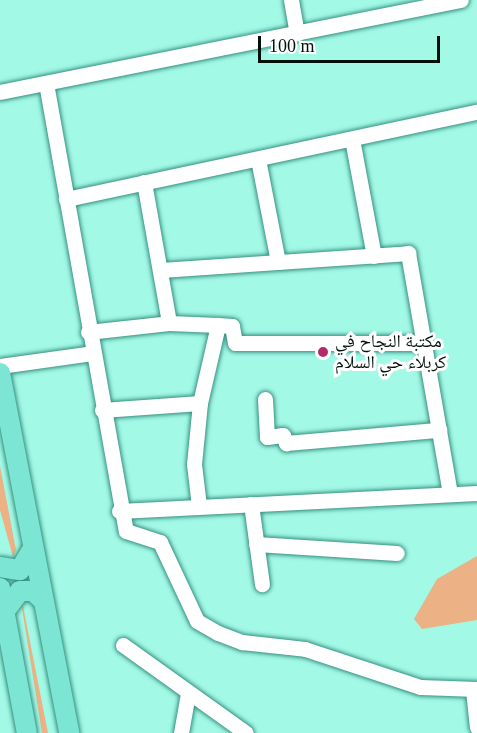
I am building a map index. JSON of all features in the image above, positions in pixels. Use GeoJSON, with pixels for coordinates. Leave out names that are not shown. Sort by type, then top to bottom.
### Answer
{"type":"FeatureCollection","features":[{"type":"Feature","properties":{"kind":"main road"},"geometry":{"type":"LineString","coordinates":[[0,373],[69,733]]}},
{"type":"Feature","properties":{"kind":"main road"},"geometry":{"type":"LineString","coordinates":[[0,567],[20,570],[33,548]]}},
{"type":"Feature","properties":{"kind":"main road"},"geometry":{"type":"LineString","coordinates":[[0,588],[27,733]]}},
{"type":"Feature","properties":{"kind":"main road"},"geometry":{"type":"LineString","coordinates":[[4,612],[9,599],[20,591],[33,591],[43,600]]}},
{"type":"Feature","properties":{"kind":"street"},"geometry":{"type":"LineString","coordinates":[[291,0],[297,33]]}},
{"type":"Feature","properties":{"kind":"street"},"geometry":{"type":"LineString","coordinates":[[0,92],[460,0]]}},
{"type":"Feature","properties":{"kind":"street"},"geometry":{"type":"LineString","coordinates":[[46,83],[119,511],[126,531],[160,542],[197,621],[218,633],[242,642],[305,649],[420,687],[475,689],[477,727]]}},
{"type":"Feature","properties":{"kind":"street"},"geometry":{"type":"LineString","coordinates":[[66,199],[477,112]]}},
{"type":"Feature","properties":{"kind":"street"},"geometry":{"type":"LineString","coordinates":[[352,139],[374,256]]}},
{"type":"Feature","properties":{"kind":"street"},"geometry":{"type":"LineString","coordinates":[[258,159],[278,262]]}},
{"type":"Feature","properties":{"kind":"street"},"geometry":{"type":"LineString","coordinates":[[144,182],[169,323]]}},
{"type":"Feature","properties":{"kind":"street"},"geometry":{"type":"LineString","coordinates":[[161,270],[408,253],[450,493]]}},
{"type":"Feature","properties":{"kind":"street"},"geometry":{"type":"LineString","coordinates":[[88,333],[169,323],[232,326],[235,343],[424,343]]}},
{"type":"Feature","properties":{"kind":"street"},"geometry":{"type":"LineString","coordinates":[[199,506],[194,464],[200,403],[218,325]]}},
{"type":"Feature","properties":{"kind":"street"},"geometry":{"type":"LineString","coordinates":[[0,366],[92,353]]}},
{"type":"Feature","properties":{"kind":"street"},"geometry":{"type":"LineString","coordinates":[[265,399],[267,437],[283,435],[286,443],[439,430]]}},
{"type":"Feature","properties":{"kind":"street"},"geometry":{"type":"LineString","coordinates":[[102,410],[200,403]]}},
{"type":"Feature","properties":{"kind":"street"},"geometry":{"type":"LineString","coordinates":[[119,511],[477,493]]}},
{"type":"Feature","properties":{"kind":"street"},"geometry":{"type":"LineString","coordinates":[[251,504],[262,584]]}},
{"type":"Feature","properties":{"kind":"street"},"geometry":{"type":"LineString","coordinates":[[256,544],[397,553]]}},
{"type":"Feature","properties":{"kind":"street"},"geometry":{"type":"LineString","coordinates":[[123,645],[188,695],[246,733]]}},
{"type":"Feature","properties":{"kind":"street"},"geometry":{"type":"LineString","coordinates":[[181,733],[188,695]]}},
{"type":"Feature","properties":{"kind":"shaded area"},"geometry":{"type":"Polygon","coordinates":[[[0,466],[16,550],[13,557],[0,510],[0,466]]]}},
{"type":"Feature","properties":{"kind":"shaded area"},"geometry":{"type":"Polygon","coordinates":[[[477,556],[477,620],[422,629],[414,619],[437,579],[477,556]]]}},
{"type":"Feature","properties":{"kind":"shaded area"},"geometry":{"type":"Polygon","coordinates":[[[21,602],[23,606],[48,733],[42,733],[21,602]]]}},
{"type":"Feature","properties":{"kind":"place","name":"مكتبة النجاح في كربلاء حي السلام"},"geometry":{"type":"Point","coordinates":[323,352]}}]}
